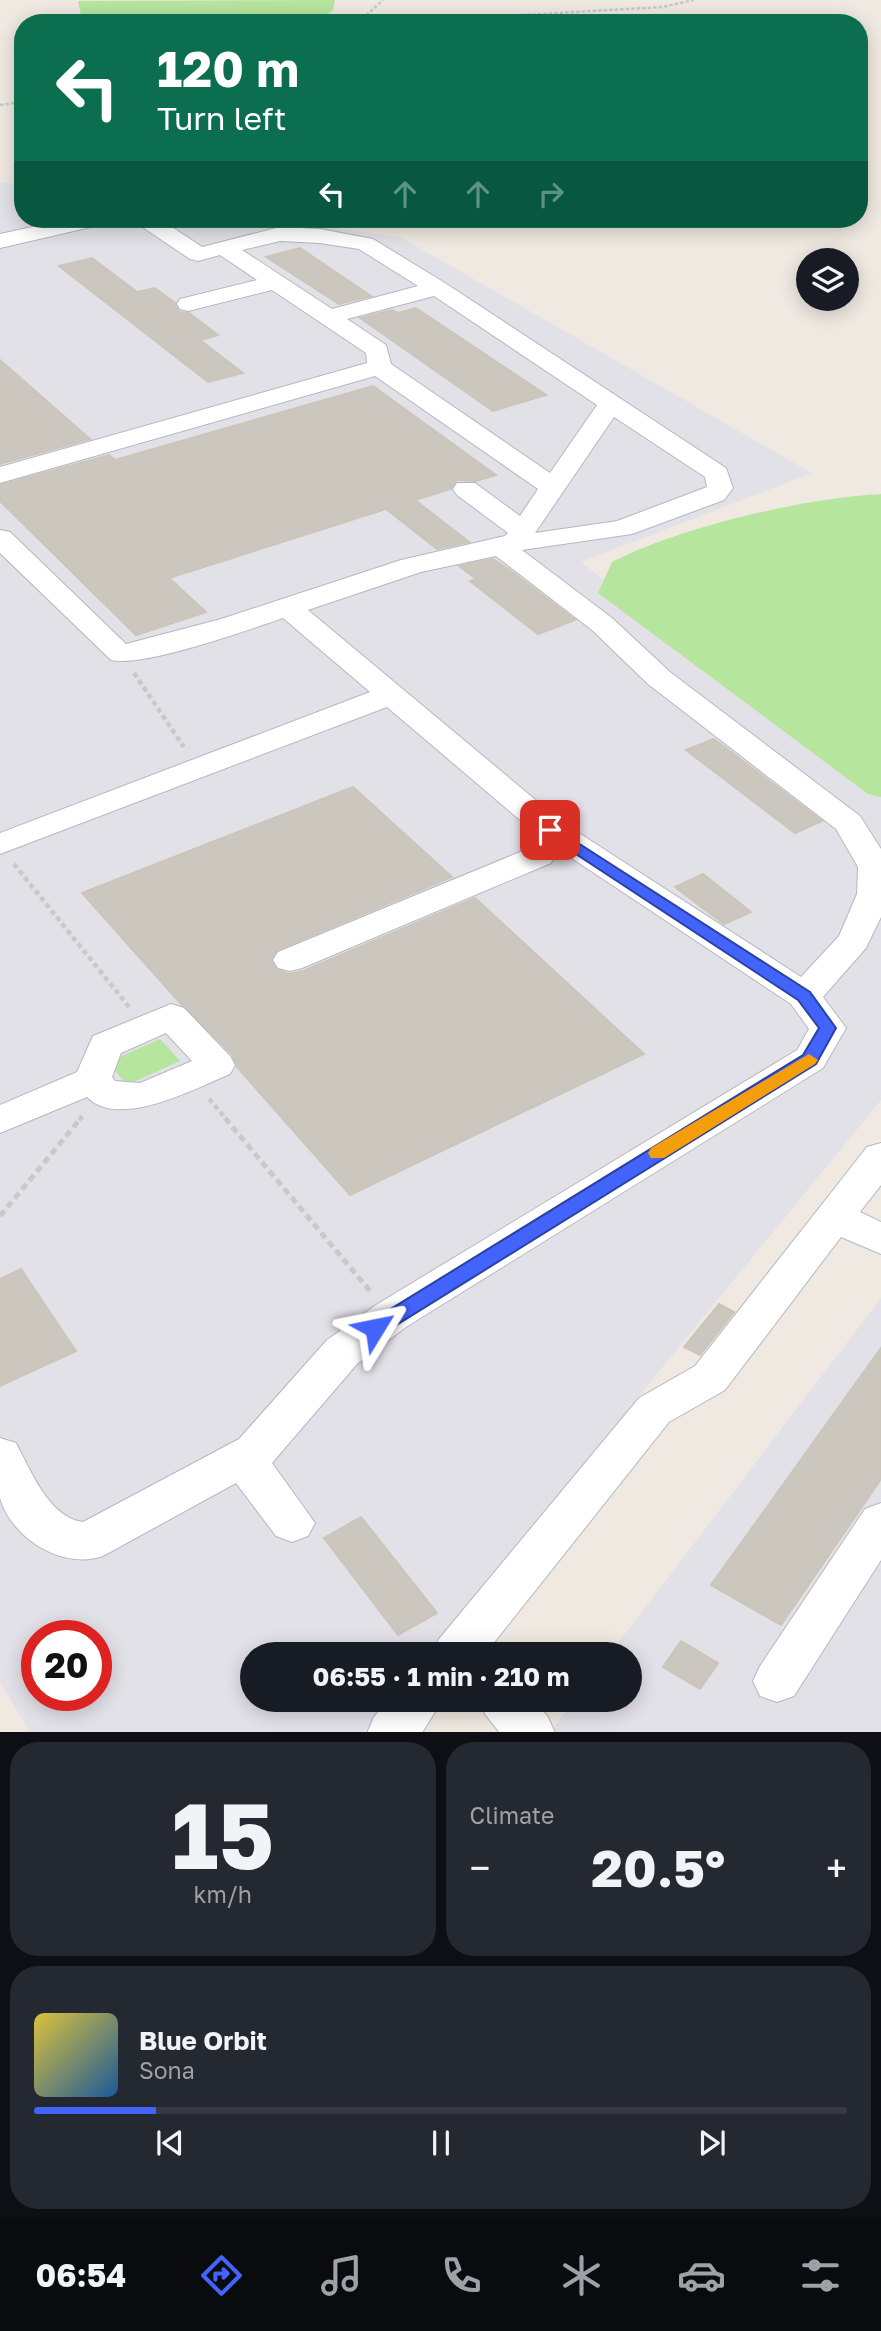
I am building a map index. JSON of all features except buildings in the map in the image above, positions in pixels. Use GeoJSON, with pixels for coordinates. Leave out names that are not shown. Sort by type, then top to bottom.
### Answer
{"type":"FeatureCollection","features":[{"type":"Feature","properties":{"kind":"lane"},"geometry":{"type":"LineString","coordinates":[[0,241],[57,228]]}},
{"type":"Feature","properties":{"kind":"lane"},"geometry":{"type":"LineString","coordinates":[[0,538],[103,640],[121,654],[288,608],[415,565],[513,540],[542,541],[622,528],[715,494],[720,488],[718,474],[437,288],[365,244],[280,234],[198,254],[159,228]]}},
{"type":"Feature","properties":{"kind":"lane"},"geometry":{"type":"LineString","coordinates":[[224,248],[377,350],[379,367],[554,488]]}},
{"type":"Feature","properties":{"kind":"lane"},"geometry":{"type":"LineString","coordinates":[[188,304],[276,282]]}},
{"type":"Feature","properties":{"kind":"lane"},"geometry":{"type":"LineString","coordinates":[[330,317],[437,288]]}},
{"type":"Feature","properties":{"kind":"lane"},"geometry":{"type":"LineString","coordinates":[[0,475],[379,367]]}},
{"type":"Feature","properties":{"kind":"lane"},"geometry":{"type":"LineString","coordinates":[[513,540],[554,488],[611,403]]}},
{"type":"Feature","properties":{"kind":"lane"},"geometry":{"type":"LineString","coordinates":[[466,489],[513,540],[659,678],[849,823],[875,867],[874,894],[854,940],[804,996]]}},
{"type":"Feature","properties":{"kind":"lane"},"geometry":{"type":"LineString","coordinates":[[0,1456],[47,1531],[75,1543],[87,1542],[254,1452],[342,1352],[391,1316],[810,1059],[828,1028],[804,996],[550,830],[288,608]]}},
{"type":"Feature","properties":{"kind":"lane"},"geometry":{"type":"LineString","coordinates":[[4,850],[198,768],[392,694]]}},
{"type":"Feature","properties":{"kind":"lane"},"geometry":{"type":"LineString","coordinates":[[290,960],[539,856],[550,830]]}},
{"type":"Feature","properties":{"kind":"lane"},"geometry":{"type":"LineString","coordinates":[[0,1120],[99,1086],[144,1096],[217,1065],[171,1016],[106,1045],[99,1086]]}},
{"type":"Feature","properties":{"kind":"lane"},"geometry":{"type":"LineString","coordinates":[[468,1642],[654,1410],[710,1378],[881,1157]]}},
{"type":"Feature","properties":{"kind":"lane"},"geometry":{"type":"LineString","coordinates":[[835,1217],[881,1239]]}},
{"type":"Feature","properties":{"kind":"lane"},"geometry":{"type":"LineString","coordinates":[[242,1458],[292,1523]]}},
{"type":"Feature","properties":{"kind":"lane"},"geometry":{"type":"LineString","coordinates":[[777,1681],[881,1522]]}},
{"type":"Feature","properties":{"kind":"lane"},"geometry":{"type":"LineString","coordinates":[[391,1732],[408,1712]]}},
{"type":"Feature","properties":{"kind":"lane"},"geometry":{"type":"LineString","coordinates":[[513,1712],[531,1732]]}},
{"type":"Feature","properties":{"kind":"path"},"geometry":{"type":"LineString","coordinates":[[368,14],[383,0]]}},
{"type":"Feature","properties":{"kind":"path"},"geometry":{"type":"LineString","coordinates":[[545,14],[635,9],[694,0]]}},
{"type":"Feature","properties":{"kind":"path"},"geometry":{"type":"LineString","coordinates":[[121,654],[198,768]]}},
{"type":"Feature","properties":{"kind":"path"},"geometry":{"type":"LineString","coordinates":[[4,850],[145,1027]]}},
{"type":"Feature","properties":{"kind":"path"},"geometry":{"type":"LineString","coordinates":[[191,1077],[391,1316]]}},
{"type":"Feature","properties":{"kind":"path"},"geometry":{"type":"LineString","coordinates":[[0,1216],[99,1086]]}},
{"type":"Feature","properties":{"kind":"shaded area"},"geometry":{"type":"Polygon","coordinates":[[[0,182],[14,184],[14,228],[334,228],[400,237],[812,473],[581,562],[881,794],[881,1100],[438,1642],[240,1642],[240,1712],[380,1712],[364,1732],[30,1732],[0,1682],[0,182]]]}},
{"type":"Feature","properties":{"kind":"shaded area"},"geometry":{"type":"Polygon","coordinates":[[[881,1298],[881,1732],[556,1732],[553,1728],[565,1712],[642,1712],[642,1642],[619,1642],[881,1298]]]}},
{"type":"Feature","properties":{"kind":"green space"},"geometry":{"type":"Polygon","coordinates":[[[335,0],[333,10],[328,14],[81,14],[78,1],[335,0]]]}},
{"type":"Feature","properties":{"kind":"green space"},"geometry":{"type":"Polygon","coordinates":[[[881,494],[881,797],[868,794],[598,593],[612,562],[672,537],[780,508],[881,494]]]}},
{"type":"Feature","properties":{"kind":"green space"},"geometry":{"type":"Polygon","coordinates":[[[160,1039],[180,1061],[127,1085],[108,1062],[160,1039]]]}},
{"type":"Feature","properties":{"kind":"slow traffic"},"geometry":{"type":"LineString","coordinates":[[657,1153],[809,1060]]}},
{"type":"Feature","properties":{"kind":"route"},"geometry":{"type":"LineString","coordinates":[[375,1328],[810,1059],[828,1028],[804,996],[550,830]]}}]}
